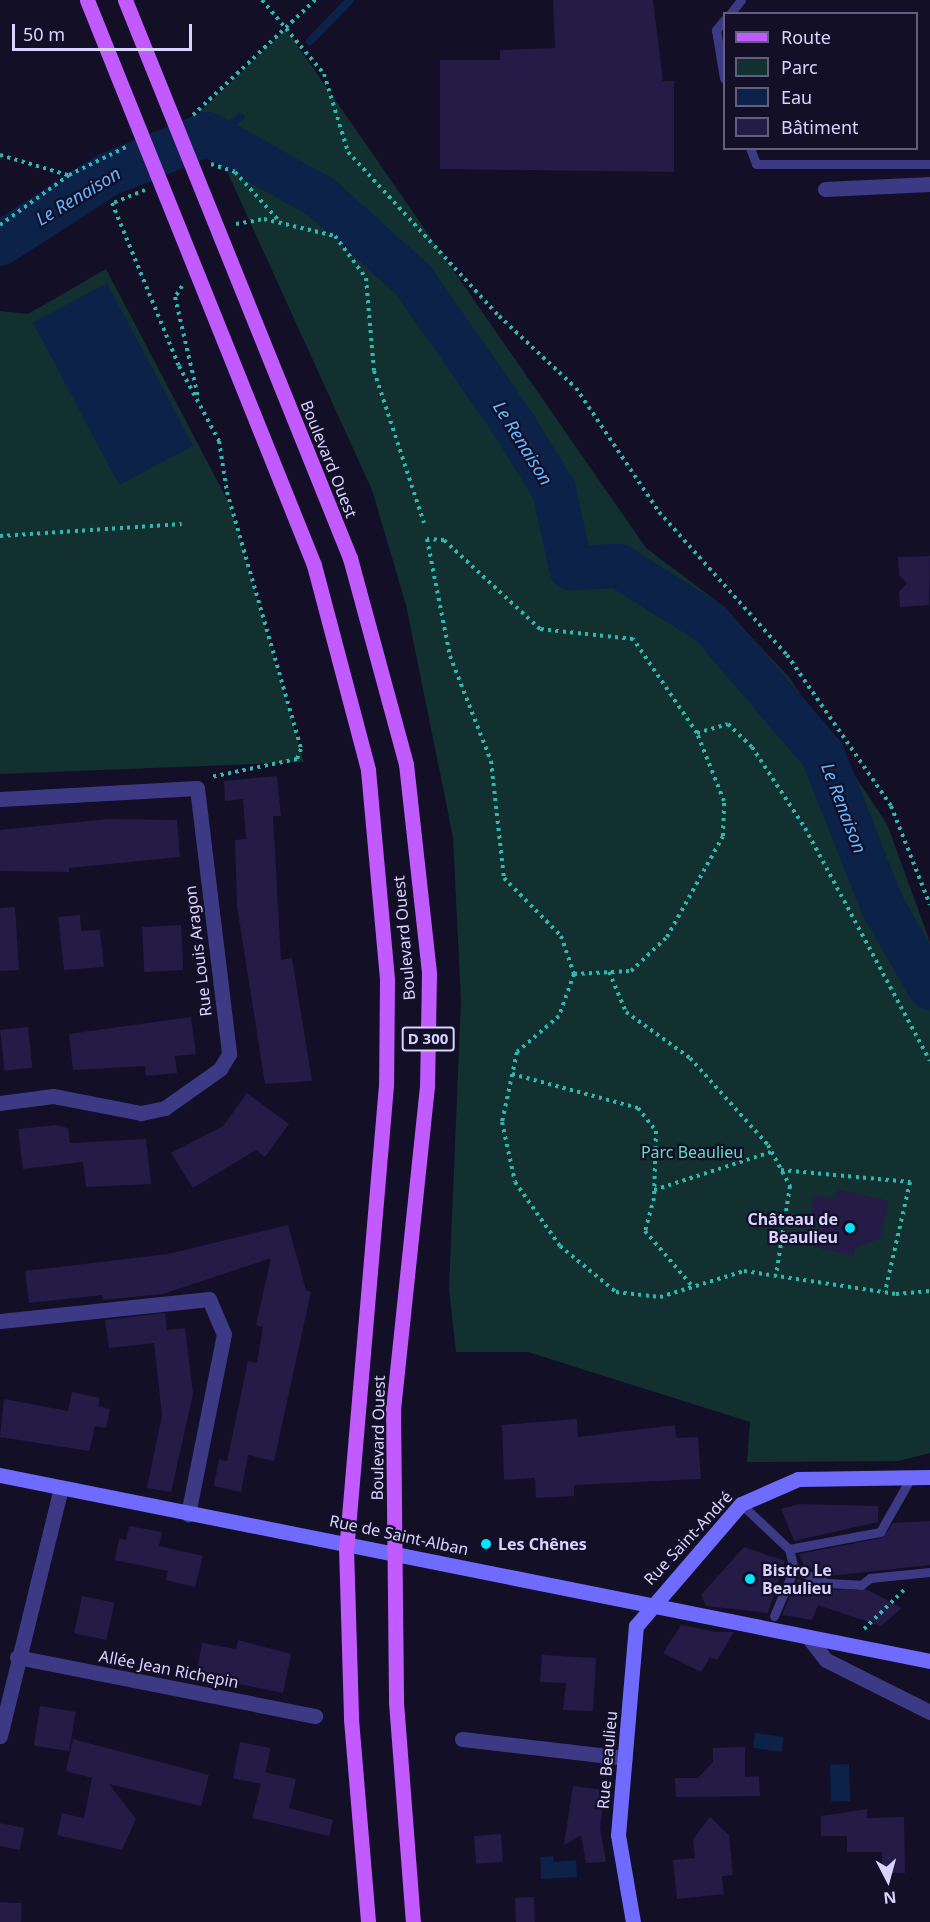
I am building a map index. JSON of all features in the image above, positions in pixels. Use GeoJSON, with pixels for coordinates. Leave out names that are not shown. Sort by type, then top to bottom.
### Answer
{"type":"FeatureCollection","features":[{"type":"Feature","properties":{"kind":"main road","name":"Boulevard Ouest"},"geometry":{"type":"LineString","coordinates":[[87,0],[133,124],[314,565],[368,770],[378,842],[386,1085],[346,1547],[351,1719],[368,1922]]}},
{"type":"Feature","properties":{"kind":"main road","name":"Boulevard Ouest"},"geometry":{"type":"LineString","coordinates":[[125,0],[166,111],[350,558],[406,764],[429,974],[427,1086],[393,1408],[396,1702],[413,1922]]}},
{"type":"Feature","properties":{"kind":"street"},"geometry":{"type":"LineString","coordinates":[[825,189],[930,184]]}},
{"type":"Feature","properties":{"kind":"street"},"geometry":{"type":"LineString","coordinates":[[0,799],[197,788]]}},
{"type":"Feature","properties":{"kind":"street","name":"Rue Louis Aragon"},"geometry":{"type":"LineString","coordinates":[[0,1103],[52,1096],[141,1113],[165,1108],[220,1069],[229,1054],[197,788]]}},
{"type":"Feature","properties":{"kind":"street"},"geometry":{"type":"LineString","coordinates":[[0,1321],[208,1299],[224,1334],[188,1514]]}},
{"type":"Feature","properties":{"kind":"street","name":"Rue de Saint-Alban"},"geometry":{"type":"LineString","coordinates":[[0,1475],[188,1514],[317,1536],[930,1661]]}},
{"type":"Feature","properties":{"kind":"street","name":"Rue Saint-André"},"geometry":{"type":"LineString","coordinates":[[652,1606],[741,1504],[798,1479],[909,1482],[930,1477]]}},
{"type":"Feature","properties":{"kind":"street"},"geometry":{"type":"LineString","coordinates":[[0,1736],[7,1674],[17,1657],[61,1488]]}},
{"type":"Feature","properties":{"kind":"street","name":"Rue Beaulieu"},"geometry":{"type":"LineString","coordinates":[[633,1922],[618,1835],[636,1626],[652,1606]]}},
{"type":"Feature","properties":{"kind":"street"},"geometry":{"type":"LineString","coordinates":[[807,1637],[826,1660],[930,1712]]}},
{"type":"Feature","properties":{"kind":"street","name":"Allée Jean Richepin"},"geometry":{"type":"LineString","coordinates":[[17,1657],[315,1716]]}},
{"type":"Feature","properties":{"kind":"street"},"geometry":{"type":"LineString","coordinates":[[462,1739],[625,1758]]}},
{"type":"Feature","properties":{"kind":"lane"},"geometry":{"type":"LineString","coordinates":[[732,12],[741,0]]}},
{"type":"Feature","properties":{"kind":"lane"},"geometry":{"type":"LineString","coordinates":[[723,21],[716,30],[723,72]]}},
{"type":"Feature","properties":{"kind":"lane"},"geometry":{"type":"LineString","coordinates":[[751,150],[756,164],[930,164]]}},
{"type":"Feature","properties":{"kind":"lane"},"geometry":{"type":"LineString","coordinates":[[789,1549],[880,1532],[909,1482]]}},
{"type":"Feature","properties":{"kind":"lane"},"geometry":{"type":"LineString","coordinates":[[741,1504],[789,1549],[794,1569],[774,1616]]}},
{"type":"Feature","properties":{"kind":"lane"},"geometry":{"type":"LineString","coordinates":[[794,1569],[827,1583],[861,1585],[870,1578],[930,1572]]}},
{"type":"Feature","properties":{"kind":"path"},"geometry":{"type":"LineString","coordinates":[[262,0],[324,74],[348,152],[499,316],[576,388],[659,512],[787,655],[891,806],[930,905]]}},
{"type":"Feature","properties":{"kind":"path"},"geometry":{"type":"LineString","coordinates":[[0,155],[69,175]]}},
{"type":"Feature","properties":{"kind":"path"},"geometry":{"type":"LineString","coordinates":[[205,166],[215,162],[235,172],[281,223]]}},
{"type":"Feature","properties":{"kind":"path"},"geometry":{"type":"LineString","coordinates":[[153,186],[112,203],[199,404],[219,441],[227,492],[301,749],[297,759],[196,779],[197,788]]}},
{"type":"Feature","properties":{"kind":"path"},"geometry":{"type":"LineString","coordinates":[[214,228],[264,219],[335,236],[366,279],[374,371],[424,523]]}},
{"type":"Feature","properties":{"kind":"path"},"geometry":{"type":"LineString","coordinates":[[193,270],[175,297],[199,404]]}},
{"type":"Feature","properties":{"kind":"path"},"geometry":{"type":"LineString","coordinates":[[0,536],[182,524]]}},
{"type":"Feature","properties":{"kind":"path"},"geometry":{"type":"LineString","coordinates":[[574,974],[631,971],[667,937],[723,836],[724,801],[697,733],[633,639],[540,629],[444,540],[427,539],[450,656],[491,761],[504,878],[561,936],[574,974],[559,1016],[517,1052],[502,1122],[515,1182],[560,1246],[616,1292],[660,1297],[744,1271],[885,1292],[930,1291]]}},
{"type":"Feature","properties":{"kind":"path"},"geometry":{"type":"LineString","coordinates":[[697,733],[728,724],[752,747],[805,828],[930,1061]]}},
{"type":"Feature","properties":{"kind":"path"},"geometry":{"type":"LineString","coordinates":[[609,972],[626,1012],[690,1058],[771,1152],[790,1186],[776,1275]]}},
{"type":"Feature","properties":{"kind":"path"},"geometry":{"type":"LineString","coordinates":[[512,1074],[638,1108],[656,1131],[654,1190],[645,1232],[693,1287]]}},
{"type":"Feature","properties":{"kind":"path"},"geometry":{"type":"LineString","coordinates":[[654,1190],[771,1152]]}},
{"type":"Feature","properties":{"kind":"path"},"geometry":{"type":"LineString","coordinates":[[781,1170],[910,1182],[885,1292]]}},
{"type":"Feature","properties":{"kind":"path"},"geometry":{"type":"LineString","coordinates":[[850,1646],[899,1596]]}},
{"type":"Feature","properties":{"kind":"green space","name":"Parc Beaulieu"},"geometry":{"type":"Polygon","coordinates":[[[286,29],[646,548],[718,602],[789,677],[887,824],[930,942],[930,1453],[899,1461],[747,1462],[750,1422],[528,1352],[456,1352],[449,1289],[461,1001],[453,837],[406,605],[372,490],[200,112],[286,29]]]}},
{"type":"Feature","properties":{"kind":"green space"},"geometry":{"type":"Polygon","coordinates":[[[106,269],[230,505],[304,762],[0,774],[0,311],[28,314],[106,269]]]}},
{"type":"Feature","properties":{"kind":"water"},"geometry":{"type":"Polygon","coordinates":[[[107,283],[193,445],[119,485],[33,322],[107,283]]]}},
{"type":"Feature","properties":{"kind":"water"},"geometry":{"type":"Polygon","coordinates":[[[755,1733],[784,1737],[782,1752],[753,1748],[755,1733]]]}},
{"type":"Feature","properties":{"kind":"water"},"geometry":{"type":"Polygon","coordinates":[[[849,1764],[850,1801],[831,1802],[830,1765],[849,1764]]]}},
{"type":"Feature","properties":{"kind":"water"},"geometry":{"type":"Polygon","coordinates":[[[553,1856],[554,1862],[576,1860],[577,1877],[541,1879],[540,1857],[553,1856]]]}},
{"type":"Feature","properties":{"kind":"building"},"geometry":{"type":"Polygon","coordinates":[[[553,0],[653,0],[663,81],[674,81],[674,172],[440,169],[440,60],[500,60],[500,50],[555,48],[553,0]]]}},
{"type":"Feature","properties":{"kind":"building"},"geometry":{"type":"Polygon","coordinates":[[[930,556],[929,605],[900,607],[899,592],[907,583],[899,575],[898,557],[930,556]]]}},
{"type":"Feature","properties":{"kind":"building"},"geometry":{"type":"Polygon","coordinates":[[[277,776],[281,816],[273,816],[281,960],[292,958],[312,1081],[265,1084],[237,906],[235,840],[246,839],[243,799],[225,801],[224,781],[277,776]]]}},
{"type":"Feature","properties":{"kind":"building"},"geometry":{"type":"Polygon","coordinates":[[[108,819],[177,820],[180,857],[69,868],[69,872],[0,871],[0,830],[108,819]]]}},
{"type":"Feature","properties":{"kind":"building"},"geometry":{"type":"Polygon","coordinates":[[[15,907],[19,970],[0,971],[0,908],[15,907]]]}},
{"type":"Feature","properties":{"kind":"building"},"geometry":{"type":"Polygon","coordinates":[[[80,915],[81,931],[100,930],[104,967],[64,970],[58,917],[80,915]]]}},
{"type":"Feature","properties":{"kind":"building"},"geometry":{"type":"Polygon","coordinates":[[[181,925],[183,970],[144,972],[142,927],[181,925]]]}},
{"type":"Feature","properties":{"kind":"building"},"geometry":{"type":"Polygon","coordinates":[[[191,1017],[196,1054],[175,1056],[177,1073],[146,1076],[145,1066],[73,1070],[69,1034],[191,1017]]]}},
{"type":"Feature","properties":{"kind":"building"},"geometry":{"type":"Polygon","coordinates":[[[28,1027],[32,1068],[4,1071],[0,1030],[28,1027]]]}},
{"type":"Feature","properties":{"kind":"building"},"geometry":{"type":"Polygon","coordinates":[[[247,1093],[289,1124],[265,1157],[256,1150],[193,1188],[171,1153],[223,1126],[247,1093]]]}},
{"type":"Feature","properties":{"kind":"building"},"geometry":{"type":"Polygon","coordinates":[[[57,1125],[68,1128],[70,1143],[146,1139],[151,1184],[86,1187],[83,1162],[23,1169],[18,1129],[57,1125]]]}},
{"type":"Feature","properties":{"kind":"building","name":"Château de Beaulieu"},"geometry":{"type":"Polygon","coordinates":[[[837,1189],[889,1201],[880,1239],[856,1247],[854,1256],[815,1247],[821,1218],[810,1215],[814,1194],[835,1199],[837,1189]]]}},
{"type":"Feature","properties":{"kind":"building"},"geometry":{"type":"Polygon","coordinates":[[[288,1225],[306,1290],[311,1292],[274,1461],[248,1455],[241,1492],[214,1486],[219,1459],[227,1461],[248,1361],[257,1363],[263,1327],[256,1325],[271,1258],[163,1294],[103,1300],[102,1295],[29,1303],[25,1271],[168,1254],[288,1225]]]}},
{"type":"Feature","properties":{"kind":"building"},"geometry":{"type":"Polygon","coordinates":[[[165,1313],[167,1330],[185,1328],[193,1394],[171,1492],[147,1488],[162,1415],[154,1343],[109,1348],[105,1320],[165,1313]]]}},
{"type":"Feature","properties":{"kind":"building"},"geometry":{"type":"Polygon","coordinates":[[[72,1392],[100,1398],[98,1406],[110,1409],[106,1428],[95,1426],[89,1451],[0,1437],[4,1399],[68,1411],[72,1392]]]}},
{"type":"Feature","properties":{"kind":"building"},"geometry":{"type":"Polygon","coordinates":[[[577,1419],[578,1437],[675,1425],[676,1438],[698,1437],[701,1479],[574,1485],[574,1496],[536,1498],[535,1478],[504,1480],[502,1425],[577,1419]]]}},
{"type":"Feature","properties":{"kind":"building"},"geometry":{"type":"Polygon","coordinates":[[[799,1504],[878,1506],[878,1522],[794,1541],[781,1509],[799,1504]]]}},
{"type":"Feature","properties":{"kind":"building"},"geometry":{"type":"Polygon","coordinates":[[[930,1521],[930,1565],[829,1576],[804,1566],[799,1554],[882,1538],[893,1523],[930,1521]]]}},
{"type":"Feature","properties":{"kind":"building"},"geometry":{"type":"Polygon","coordinates":[[[129,1526],[162,1532],[159,1546],[203,1556],[195,1587],[166,1580],[168,1571],[115,1560],[119,1539],[126,1540],[129,1526]]]}},
{"type":"Feature","properties":{"kind":"building","name":"Bistro Le Beaulieu"},"geometry":{"type":"Polygon","coordinates":[[[744,1547],[785,1561],[768,1613],[706,1606],[701,1595],[744,1547]]]}},
{"type":"Feature","properties":{"kind":"building"},"geometry":{"type":"Polygon","coordinates":[[[798,1578],[826,1590],[866,1589],[902,1608],[881,1626],[818,1605],[812,1620],[782,1615],[798,1578]]]}},
{"type":"Feature","properties":{"kind":"building"},"geometry":{"type":"Polygon","coordinates":[[[82,1596],[114,1603],[106,1640],[74,1633],[82,1596]]]}},
{"type":"Feature","properties":{"kind":"building"},"geometry":{"type":"Polygon","coordinates":[[[681,1625],[717,1632],[734,1632],[717,1660],[710,1657],[701,1672],[663,1653],[681,1625]]]}},
{"type":"Feature","properties":{"kind":"building"},"geometry":{"type":"Polygon","coordinates":[[[238,1640],[291,1654],[283,1693],[196,1675],[202,1643],[236,1649],[238,1640]]]}},
{"type":"Feature","properties":{"kind":"building"},"geometry":{"type":"Polygon","coordinates":[[[542,1655],[596,1658],[593,1711],[563,1710],[566,1683],[540,1682],[542,1655]]]}},
{"type":"Feature","properties":{"kind":"building"},"geometry":{"type":"Polygon","coordinates":[[[40,1706],[76,1712],[69,1751],[34,1746],[40,1706]]]}},
{"type":"Feature","properties":{"kind":"building"},"geometry":{"type":"Polygon","coordinates":[[[73,1739],[209,1775],[201,1806],[109,1784],[136,1819],[122,1850],[57,1835],[62,1813],[84,1818],[92,1778],[66,1771],[73,1739]]]}},
{"type":"Feature","properties":{"kind":"building"},"geometry":{"type":"Polygon","coordinates":[[[240,1742],[270,1748],[263,1784],[233,1778],[240,1742]]]}},
{"type":"Feature","properties":{"kind":"building"},"geometry":{"type":"Polygon","coordinates":[[[745,1747],[745,1777],[759,1776],[760,1796],[676,1797],[675,1778],[698,1778],[713,1762],[713,1748],[745,1747]]]}},
{"type":"Feature","properties":{"kind":"building"},"geometry":{"type":"Polygon","coordinates":[[[264,1772],[296,1779],[289,1808],[333,1820],[329,1836],[252,1818],[264,1772]]]}},
{"type":"Feature","properties":{"kind":"building"},"geometry":{"type":"Polygon","coordinates":[[[573,1786],[605,1790],[600,1828],[606,1862],[586,1863],[581,1835],[564,1845],[573,1786]]]}},
{"type":"Feature","properties":{"kind":"building"},"geometry":{"type":"Polygon","coordinates":[[[867,1809],[867,1818],[904,1817],[905,1873],[882,1873],[882,1852],[847,1852],[847,1836],[821,1836],[821,1816],[867,1809]]]}},
{"type":"Feature","properties":{"kind":"building"},"geometry":{"type":"Polygon","coordinates":[[[710,1817],[729,1835],[733,1875],[722,1876],[724,1894],[677,1899],[673,1860],[695,1858],[693,1839],[710,1817]]]}},
{"type":"Feature","properties":{"kind":"building"},"geometry":{"type":"Polygon","coordinates":[[[0,1823],[24,1828],[20,1850],[0,1846],[0,1823]]]}},
{"type":"Feature","properties":{"kind":"building"},"geometry":{"type":"Polygon","coordinates":[[[501,1834],[503,1862],[476,1864],[474,1836],[501,1834]]]}},
{"type":"Feature","properties":{"kind":"building"},"geometry":{"type":"Polygon","coordinates":[[[534,1897],[535,1922],[516,1922],[515,1898],[534,1897]]]}},
{"type":"Feature","properties":{"kind":"building"},"geometry":{"type":"Polygon","coordinates":[[[0,1902],[22,1903],[21,1922],[0,1922],[0,1902]]]}},
{"type":"Feature","properties":{"kind":"waterway"},"geometry":{"type":"LineString","coordinates":[[310,41],[350,0]]}},
{"type":"Feature","properties":{"kind":"waterway"},"geometry":{"type":"LineString","coordinates":[[239,151],[232,124],[240,117]]}},
{"type":"Feature","properties":{"kind":"waterway","name":"Le Renaison"},"geometry":{"type":"LineString","coordinates":[[0,244],[107,175],[208,134],[322,198],[413,280],[514,425],[554,490],[571,568],[619,566],[710,623],[823,755],[883,907],[930,988]]}},
{"type":"Feature","properties":{"kind":"place","name":"Château de Beaulieu"},"geometry":{"type":"Point","coordinates":[850,1228]}},
{"type":"Feature","properties":{"kind":"place","name":"Les Chênes"},"geometry":{"type":"Point","coordinates":[486,1544]}},
{"type":"Feature","properties":{"kind":"place","name":"Bistro Le Beaulieu"},"geometry":{"type":"Point","coordinates":[750,1579]}}]}
